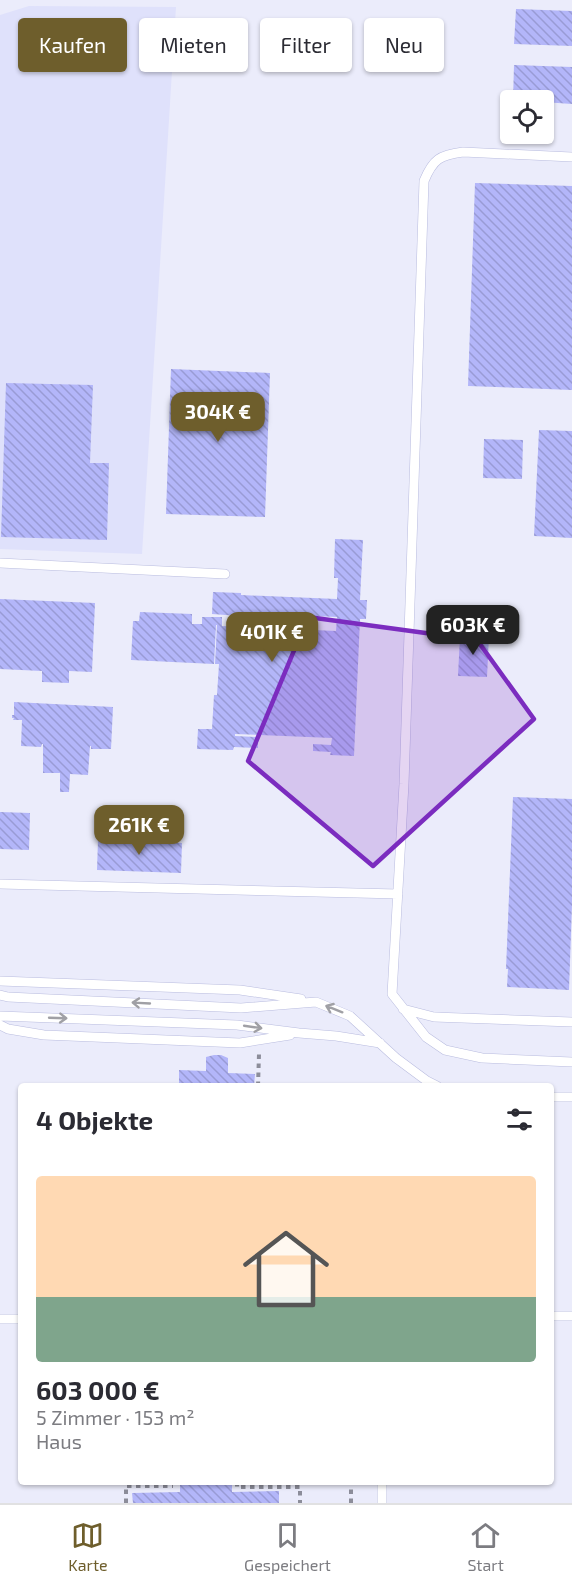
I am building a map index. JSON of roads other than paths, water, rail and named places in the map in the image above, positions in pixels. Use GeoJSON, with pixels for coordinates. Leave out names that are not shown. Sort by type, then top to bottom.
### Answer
{"type":"FeatureCollection","features":[{"type":"Feature","properties":{"kind":"lane"},"geometry":{"type":"LineString","coordinates":[[572,158],[463,152],[447,155],[435,161],[424,181],[404,784],[392,994],[426,1038],[445,1050],[482,1058],[572,1062]]}},
{"type":"Feature","properties":{"kind":"lane"},"geometry":{"type":"LineString","coordinates":[[0,562],[225,574]]}},
{"type":"Feature","properties":{"kind":"lane"},"geometry":{"type":"LineString","coordinates":[[0,884],[398,894]]}},
{"type":"Feature","properties":{"kind":"lane"},"geometry":{"type":"LineString","coordinates":[[0,981],[240,990],[315,1002],[350,1016],[409,1068],[431,1083]]}},
{"type":"Feature","properties":{"kind":"lane"},"geometry":{"type":"LineString","coordinates":[[0,994],[8,997],[241,1008],[315,1002]]}},
{"type":"Feature","properties":{"kind":"lane"},"geometry":{"type":"LineString","coordinates":[[403,1009],[434,1017],[572,1022]]}},
{"type":"Feature","properties":{"kind":"lane"},"geometry":{"type":"LineString","coordinates":[[0,1016],[237,1025],[381,1043]]}},
{"type":"Feature","properties":{"kind":"lane"},"geometry":{"type":"LineString","coordinates":[[0,1025],[8,1029],[44,1035],[240,1043],[299,1033]]}},
{"type":"Feature","properties":{"kind":"lane"},"geometry":{"type":"LineString","coordinates":[[554,1097],[572,1097]]}},
{"type":"Feature","properties":{"kind":"lane"},"geometry":{"type":"LineString","coordinates":[[554,1316],[572,1316]]}},
{"type":"Feature","properties":{"kind":"lane"},"geometry":{"type":"LineString","coordinates":[[0,1319],[18,1319]]}},
{"type":"Feature","properties":{"kind":"lane"},"geometry":{"type":"LineString","coordinates":[[382,1485],[382,1503]]}}]}
